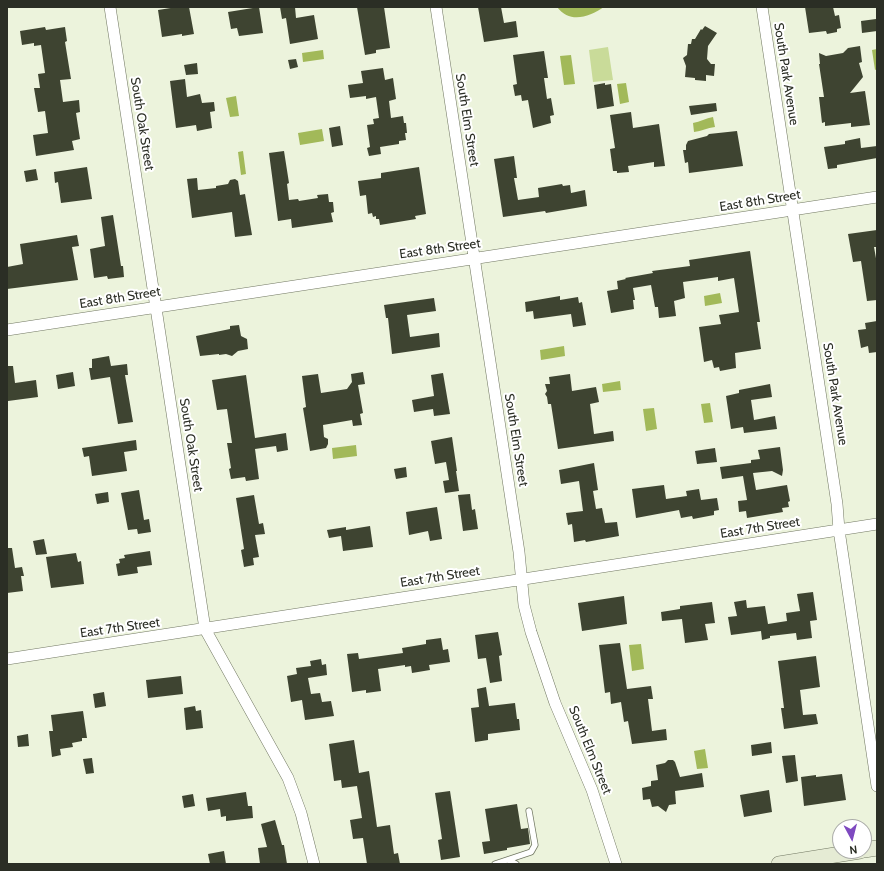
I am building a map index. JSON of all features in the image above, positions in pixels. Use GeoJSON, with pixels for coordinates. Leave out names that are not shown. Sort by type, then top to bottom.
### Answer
{"type":"FeatureCollection","features":[{"type":"Feature","properties":{"kind":"street","name":"South Oak Street"},"geometry":{"type":"LineString","coordinates":[[110,7],[205,629],[288,778],[301,813],[314,864]]}},
{"type":"Feature","properties":{"kind":"street","name":"South Elm Street"},"geometry":{"type":"LineString","coordinates":[[436,7],[519,552],[524,605],[555,703],[592,790],[616,864]]}},
{"type":"Feature","properties":{"kind":"street","name":"South Park Avenue"},"geometry":{"type":"LineString","coordinates":[[762,7],[836,496],[839,530],[877,786]]}},
{"type":"Feature","properties":{"kind":"street","name":"East 8th Street"},"geometry":{"type":"LineString","coordinates":[[7,330],[877,197]]}},
{"type":"Feature","properties":{"kind":"street","name":"East 7th Street"},"geometry":{"type":"LineString","coordinates":[[7,659],[877,524]]}},
{"type":"Feature","properties":{"kind":"street"},"geometry":{"type":"LineString","coordinates":[[779,864],[832,855]]}},
{"type":"Feature","properties":{"kind":"lane"},"geometry":{"type":"LineString","coordinates":[[495,864],[531,852],[535,845],[529,811]]}},
{"type":"Feature","properties":{"kind":"lane"},"geometry":{"type":"LineString","coordinates":[[508,860],[516,864]]}},
{"type":"Feature","properties":{"kind":"shaded area"},"geometry":{"type":"Polygon","coordinates":[[[557,7],[604,7],[586,16],[574,17],[568,16],[557,7]]]}},
{"type":"Feature","properties":{"kind":"shaded area"},"geometry":{"type":"Polygon","coordinates":[[[608,47],[613,80],[593,82],[589,50],[608,47]]]}},
{"type":"Feature","properties":{"kind":"shaded area"},"geometry":{"type":"Polygon","coordinates":[[[877,49],[877,69],[875,70],[872,50],[877,49]]]}},
{"type":"Feature","properties":{"kind":"shaded area"},"geometry":{"type":"Polygon","coordinates":[[[323,50],[324,59],[303,62],[302,53],[323,50]]]}},
{"type":"Feature","properties":{"kind":"shaded area"},"geometry":{"type":"Polygon","coordinates":[[[571,55],[575,84],[564,85],[560,56],[571,55]]]}},
{"type":"Feature","properties":{"kind":"shaded area"},"geometry":{"type":"Polygon","coordinates":[[[626,83],[629,102],[620,104],[617,84],[626,83]]]}},
{"type":"Feature","properties":{"kind":"shaded area"},"geometry":{"type":"Polygon","coordinates":[[[236,96],[239,116],[230,117],[226,98],[236,96]]]}},
{"type":"Feature","properties":{"kind":"shaded area"},"geometry":{"type":"Polygon","coordinates":[[[713,117],[715,127],[694,132],[693,123],[713,117]]]}},
{"type":"Feature","properties":{"kind":"shaded area"},"geometry":{"type":"Polygon","coordinates":[[[322,129],[324,141],[300,145],[298,133],[322,129]]]}},
{"type":"Feature","properties":{"kind":"shaded area"},"geometry":{"type":"Polygon","coordinates":[[[243,151],[246,174],[241,175],[238,152],[243,151]]]}},
{"type":"Feature","properties":{"kind":"shaded area"},"geometry":{"type":"Polygon","coordinates":[[[720,293],[722,303],[705,306],[704,296],[720,293]]]}},
{"type":"Feature","properties":{"kind":"shaded area"},"geometry":{"type":"Polygon","coordinates":[[[564,346],[565,356],[541,360],[540,350],[564,346]]]}},
{"type":"Feature","properties":{"kind":"shaded area"},"geometry":{"type":"Polygon","coordinates":[[[620,381],[621,390],[603,392],[602,384],[620,381]]]}},
{"type":"Feature","properties":{"kind":"shaded area"},"geometry":{"type":"Polygon","coordinates":[[[710,403],[713,422],[704,423],[701,404],[710,403]]]}},
{"type":"Feature","properties":{"kind":"shaded area"},"geometry":{"type":"Polygon","coordinates":[[[654,408],[657,429],[646,431],[643,409],[654,408]]]}},
{"type":"Feature","properties":{"kind":"shaded area"},"geometry":{"type":"Polygon","coordinates":[[[356,445],[357,456],[333,459],[332,448],[356,445]]]}},
{"type":"Feature","properties":{"kind":"shaded area"},"geometry":{"type":"Polygon","coordinates":[[[641,644],[644,669],[632,671],[629,645],[641,644]]]}},
{"type":"Feature","properties":{"kind":"shaded area"},"geometry":{"type":"Polygon","coordinates":[[[705,749],[708,768],[697,769],[694,751],[705,749]]]}},
{"type":"Feature","properties":{"kind":"building"},"geometry":{"type":"Polygon","coordinates":[[[189,7],[194,34],[162,37],[158,10],[189,7]]]}},
{"type":"Feature","properties":{"kind":"building"},"geometry":{"type":"Polygon","coordinates":[[[259,7],[263,33],[239,36],[237,28],[231,29],[228,12],[259,7]]]}},
{"type":"Feature","properties":{"kind":"building"},"geometry":{"type":"Polygon","coordinates":[[[280,7],[295,7],[296,18],[314,15],[318,39],[290,44],[286,18],[282,19],[280,7]]]}},
{"type":"Feature","properties":{"kind":"building"},"geometry":{"type":"Polygon","coordinates":[[[357,7],[384,7],[390,48],[376,50],[376,53],[365,55],[357,7]]]}},
{"type":"Feature","properties":{"kind":"building"},"geometry":{"type":"Polygon","coordinates":[[[478,7],[501,7],[504,23],[516,21],[518,37],[484,42],[478,7]]]}},
{"type":"Feature","properties":{"kind":"building"},"geometry":{"type":"Polygon","coordinates":[[[805,7],[833,7],[835,16],[839,15],[841,28],[837,29],[837,32],[827,34],[826,31],[809,33],[805,7]]]}},
{"type":"Feature","properties":{"kind":"building"},"geometry":{"type":"Polygon","coordinates":[[[876,19],[877,31],[862,33],[861,21],[876,19]]]}},
{"type":"Feature","properties":{"kind":"building"},"geometry":{"type":"Polygon","coordinates":[[[705,26],[717,33],[708,46],[707,59],[711,64],[715,64],[714,76],[706,75],[706,81],[685,77],[686,66],[683,58],[687,55],[688,44],[691,44],[692,39],[695,39],[701,29],[702,30],[705,26]]]}},
{"type":"Feature","properties":{"kind":"building"},"geometry":{"type":"Polygon","coordinates":[[[45,27],[46,30],[65,27],[67,41],[65,42],[71,79],[60,80],[63,102],[79,100],[80,112],[76,113],[80,139],[72,141],[74,150],[36,156],[33,135],[48,133],[45,111],[38,112],[34,88],[40,88],[38,74],[45,73],[41,45],[34,46],[34,43],[22,45],[20,31],[45,27]]]}},
{"type":"Feature","properties":{"kind":"building"},"geometry":{"type":"Polygon","coordinates":[[[860,46],[862,62],[859,63],[863,77],[850,93],[865,91],[870,125],[851,127],[851,123],[825,126],[825,122],[822,123],[819,97],[824,97],[819,64],[819,53],[826,56],[843,53],[848,48],[860,46]]]}},
{"type":"Feature","properties":{"kind":"building"},"geometry":{"type":"Polygon","coordinates":[[[544,51],[548,78],[544,78],[547,99],[551,98],[554,115],[550,116],[551,123],[533,128],[528,100],[522,101],[521,95],[515,96],[513,85],[517,84],[513,55],[544,51]]]}},
{"type":"Feature","properties":{"kind":"building"},"geometry":{"type":"Polygon","coordinates":[[[296,59],[298,67],[290,69],[288,60],[296,59]]]}},
{"type":"Feature","properties":{"kind":"building"},"geometry":{"type":"Polygon","coordinates":[[[197,63],[198,74],[186,75],[184,65],[197,63]]]}},
{"type":"Feature","properties":{"kind":"building"},"geometry":{"type":"Polygon","coordinates":[[[383,68],[385,80],[393,78],[396,99],[389,101],[391,118],[403,116],[404,123],[406,123],[406,140],[399,141],[399,144],[380,147],[381,154],[369,156],[367,148],[370,147],[367,125],[374,124],[373,119],[379,118],[376,97],[366,99],[366,96],[350,98],[348,85],[363,83],[361,71],[383,68]]]}},
{"type":"Feature","properties":{"kind":"building"},"geometry":{"type":"Polygon","coordinates":[[[185,79],[187,97],[200,94],[202,103],[214,102],[215,111],[210,112],[212,128],[197,131],[196,125],[176,128],[170,81],[185,79]]]}},
{"type":"Feature","properties":{"kind":"building"},"geometry":{"type":"Polygon","coordinates":[[[605,83],[605,85],[611,84],[614,106],[597,109],[594,85],[605,83]]]}},
{"type":"Feature","properties":{"kind":"building"},"geometry":{"type":"Polygon","coordinates":[[[716,103],[717,111],[691,115],[689,106],[716,103]]]}},
{"type":"Feature","properties":{"kind":"building"},"geometry":{"type":"Polygon","coordinates":[[[631,112],[633,128],[659,124],[665,166],[654,167],[654,162],[628,166],[629,172],[617,173],[617,171],[613,171],[610,149],[615,148],[610,115],[631,112]]]}},
{"type":"Feature","properties":{"kind":"building"},"geometry":{"type":"Polygon","coordinates":[[[340,126],[343,145],[332,147],[329,128],[340,126]]]}},
{"type":"Feature","properties":{"kind":"building"},"geometry":{"type":"Polygon","coordinates":[[[737,131],[743,166],[689,173],[688,162],[685,163],[683,150],[686,150],[688,141],[707,136],[709,134],[737,131]]]}},
{"type":"Feature","properties":{"kind":"building"},"geometry":{"type":"Polygon","coordinates":[[[860,138],[861,148],[877,146],[877,158],[837,165],[837,168],[828,169],[824,147],[845,144],[845,141],[860,138]]]}},
{"type":"Feature","properties":{"kind":"building"},"geometry":{"type":"Polygon","coordinates":[[[284,151],[289,183],[287,184],[289,200],[298,199],[299,201],[318,198],[317,195],[328,194],[329,202],[333,202],[334,212],[331,213],[333,222],[292,228],[291,219],[278,221],[269,153],[284,151]]]}},
{"type":"Feature","properties":{"kind":"building"},"geometry":{"type":"Polygon","coordinates":[[[514,156],[517,178],[514,178],[518,200],[539,197],[538,188],[562,184],[563,186],[570,185],[571,193],[585,190],[587,206],[546,213],[545,211],[503,217],[494,159],[514,156]]]}},
{"type":"Feature","properties":{"kind":"building"},"geometry":{"type":"Polygon","coordinates":[[[87,167],[92,199],[61,203],[58,182],[55,183],[54,172],[87,167]]]}},
{"type":"Feature","properties":{"kind":"building"},"geometry":{"type":"Polygon","coordinates":[[[419,167],[426,214],[415,216],[416,219],[380,225],[379,219],[376,219],[376,216],[373,217],[372,213],[368,214],[366,195],[360,196],[358,181],[381,178],[381,173],[419,167]]]}},
{"type":"Feature","properties":{"kind":"building"},"geometry":{"type":"Polygon","coordinates":[[[36,169],[38,180],[26,182],[24,171],[36,169]]]}},
{"type":"Feature","properties":{"kind":"building"},"geometry":{"type":"Polygon","coordinates":[[[197,178],[198,190],[216,188],[216,186],[228,184],[230,180],[235,179],[238,181],[240,195],[245,194],[252,235],[235,237],[232,212],[192,218],[187,179],[197,178]]]}},
{"type":"Feature","properties":{"kind":"building"},"geometry":{"type":"Polygon","coordinates":[[[113,215],[124,277],[108,279],[107,276],[94,278],[90,249],[105,246],[101,217],[113,215]]]}},
{"type":"Feature","properties":{"kind":"building"},"geometry":{"type":"Polygon","coordinates":[[[877,230],[877,247],[874,247],[877,264],[877,300],[867,301],[861,261],[853,262],[848,234],[877,230]]]}},
{"type":"Feature","properties":{"kind":"building"},"geometry":{"type":"Polygon","coordinates":[[[77,235],[79,246],[72,247],[78,280],[7,289],[7,267],[23,264],[20,244],[77,235]]]}},
{"type":"Feature","properties":{"kind":"building"},"geometry":{"type":"Polygon","coordinates":[[[750,251],[760,322],[757,322],[761,349],[735,353],[736,368],[720,371],[719,367],[714,368],[712,360],[704,362],[699,327],[721,324],[719,315],[739,312],[734,278],[718,281],[718,277],[683,282],[685,298],[674,301],[676,316],[659,318],[658,307],[655,307],[651,285],[633,288],[635,300],[633,300],[634,309],[611,313],[607,291],[618,289],[617,281],[653,273],[652,271],[690,266],[689,260],[750,251]]]}},
{"type":"Feature","properties":{"kind":"building"},"geometry":{"type":"Polygon","coordinates":[[[560,296],[560,300],[578,297],[579,303],[582,302],[586,325],[573,327],[571,314],[534,319],[533,311],[526,312],[525,302],[560,296]]]}},
{"type":"Feature","properties":{"kind":"building"},"geometry":{"type":"Polygon","coordinates":[[[434,298],[436,311],[407,315],[410,337],[439,333],[440,347],[392,354],[388,318],[386,318],[384,305],[434,298]]]}},
{"type":"Feature","properties":{"kind":"building"},"geometry":{"type":"Polygon","coordinates":[[[877,321],[877,352],[869,353],[868,346],[861,348],[858,330],[866,329],[865,323],[877,321]]]}},
{"type":"Feature","properties":{"kind":"building"},"geometry":{"type":"Polygon","coordinates":[[[239,325],[241,336],[247,339],[248,349],[238,351],[232,356],[219,354],[200,356],[196,336],[230,329],[230,326],[239,325]]]}},
{"type":"Feature","properties":{"kind":"building"},"geometry":{"type":"Polygon","coordinates":[[[109,356],[111,366],[127,364],[128,375],[125,375],[133,422],[118,424],[110,377],[91,380],[89,368],[92,368],[92,359],[109,356]]]}},
{"type":"Feature","properties":{"kind":"building"},"geometry":{"type":"Polygon","coordinates":[[[7,366],[13,366],[15,383],[36,380],[38,397],[8,401],[7,366]]]}},
{"type":"Feature","properties":{"kind":"building"},"geometry":{"type":"Polygon","coordinates":[[[73,372],[75,386],[58,389],[56,375],[73,372]]]}},
{"type":"Feature","properties":{"kind":"building"},"geometry":{"type":"Polygon","coordinates":[[[363,372],[365,384],[358,385],[363,413],[360,414],[362,425],[353,426],[352,420],[323,425],[324,437],[328,439],[326,448],[310,451],[303,408],[306,407],[302,376],[318,374],[321,393],[347,389],[352,382],[351,374],[363,372]]]}},
{"type":"Feature","properties":{"kind":"building"},"geometry":{"type":"Polygon","coordinates":[[[443,373],[450,414],[434,416],[433,409],[414,412],[412,400],[434,396],[431,375],[443,373]]]}},
{"type":"Feature","properties":{"kind":"building"},"geometry":{"type":"Polygon","coordinates":[[[570,374],[572,391],[596,387],[599,402],[590,404],[594,434],[613,431],[614,441],[558,449],[551,404],[548,404],[545,394],[547,391],[545,384],[550,384],[549,377],[570,374]]]}},
{"type":"Feature","properties":{"kind":"building"},"geometry":{"type":"Polygon","coordinates":[[[246,375],[255,438],[286,433],[288,450],[277,452],[276,446],[255,449],[259,479],[246,481],[245,477],[231,479],[229,469],[231,468],[227,443],[232,443],[227,409],[217,410],[212,380],[246,375]]]}},
{"type":"Feature","properties":{"kind":"building"},"geometry":{"type":"Polygon","coordinates":[[[770,384],[772,397],[751,400],[754,420],[775,416],[777,429],[744,433],[743,427],[731,429],[726,396],[739,393],[739,390],[770,384]]]}},
{"type":"Feature","properties":{"kind":"building"},"geometry":{"type":"Polygon","coordinates":[[[452,437],[459,491],[445,493],[443,481],[449,480],[446,462],[435,464],[431,441],[452,437]]]}},
{"type":"Feature","properties":{"kind":"building"},"geometry":{"type":"Polygon","coordinates":[[[136,440],[137,450],[124,452],[127,471],[92,476],[89,456],[84,457],[82,448],[136,440]]]}},
{"type":"Feature","properties":{"kind":"building"},"geometry":{"type":"Polygon","coordinates":[[[780,447],[783,470],[782,476],[772,471],[753,473],[756,490],[787,485],[790,501],[788,502],[789,507],[782,508],[783,512],[747,518],[746,511],[739,512],[738,501],[747,500],[743,476],[722,479],[720,467],[751,463],[751,460],[760,459],[758,450],[780,447]]]}},
{"type":"Feature","properties":{"kind":"building"},"geometry":{"type":"Polygon","coordinates":[[[715,448],[717,462],[697,464],[695,451],[715,448]]]}},
{"type":"Feature","properties":{"kind":"building"},"geometry":{"type":"Polygon","coordinates":[[[594,463],[598,490],[593,491],[596,509],[602,508],[605,523],[617,522],[619,536],[586,542],[585,540],[574,542],[572,524],[568,525],[566,513],[583,511],[579,481],[561,484],[559,470],[594,463]]]}},
{"type":"Feature","properties":{"kind":"building"},"geometry":{"type":"Polygon","coordinates":[[[406,467],[407,477],[396,479],[394,469],[406,467]]]}},
{"type":"Feature","properties":{"kind":"building"},"geometry":{"type":"Polygon","coordinates":[[[664,485],[666,499],[687,496],[686,491],[699,489],[701,500],[717,498],[719,510],[714,511],[714,515],[693,519],[692,516],[681,518],[679,510],[636,518],[632,489],[664,485]]]}},
{"type":"Feature","properties":{"kind":"building"},"geometry":{"type":"Polygon","coordinates":[[[139,490],[144,520],[149,519],[151,532],[138,534],[137,529],[128,530],[121,493],[139,490]]]}},
{"type":"Feature","properties":{"kind":"building"},"geometry":{"type":"Polygon","coordinates":[[[108,492],[109,502],[97,504],[95,494],[108,492]]]}},
{"type":"Feature","properties":{"kind":"building"},"geometry":{"type":"Polygon","coordinates":[[[470,494],[472,510],[475,509],[478,529],[463,531],[458,495],[470,494]]]}},
{"type":"Feature","properties":{"kind":"building"},"geometry":{"type":"Polygon","coordinates":[[[254,495],[259,524],[263,523],[265,534],[255,535],[259,557],[253,558],[254,565],[244,567],[241,550],[244,549],[236,498],[254,495]]]}},
{"type":"Feature","properties":{"kind":"building"},"geometry":{"type":"Polygon","coordinates":[[[437,507],[442,539],[430,541],[428,531],[409,535],[406,512],[437,507]]]}},
{"type":"Feature","properties":{"kind":"building"},"geometry":{"type":"Polygon","coordinates":[[[370,526],[373,547],[343,551],[341,536],[329,538],[327,530],[346,527],[346,530],[370,526]]]}},
{"type":"Feature","properties":{"kind":"building"},"geometry":{"type":"Polygon","coordinates":[[[44,539],[47,554],[36,555],[33,541],[44,539]]]}},
{"type":"Feature","properties":{"kind":"building"},"geometry":{"type":"Polygon","coordinates":[[[7,548],[12,548],[15,568],[22,567],[24,576],[21,576],[23,591],[7,593],[7,548]]]}},
{"type":"Feature","properties":{"kind":"building"},"geometry":{"type":"Polygon","coordinates":[[[150,551],[152,565],[137,567],[138,573],[118,576],[116,564],[120,563],[119,559],[125,558],[124,555],[150,551]]]}},
{"type":"Feature","properties":{"kind":"building"},"geometry":{"type":"Polygon","coordinates":[[[76,553],[78,562],[81,561],[84,584],[51,588],[46,557],[76,553]]]}},
{"type":"Feature","properties":{"kind":"building"},"geometry":{"type":"Polygon","coordinates":[[[813,592],[817,620],[810,621],[812,638],[797,640],[796,633],[770,636],[770,638],[762,640],[761,631],[731,635],[728,617],[737,616],[734,602],[746,600],[747,608],[765,606],[768,624],[787,621],[786,613],[800,611],[797,594],[813,592]]]}},
{"type":"Feature","properties":{"kind":"building"},"geometry":{"type":"Polygon","coordinates":[[[624,596],[627,624],[582,631],[578,603],[624,596]]]}},
{"type":"Feature","properties":{"kind":"building"},"geometry":{"type":"Polygon","coordinates":[[[712,602],[715,623],[705,624],[708,640],[685,643],[682,619],[662,621],[661,612],[680,609],[680,606],[712,602]]]}},
{"type":"Feature","properties":{"kind":"building"},"geometry":{"type":"Polygon","coordinates":[[[498,632],[502,655],[499,656],[502,681],[490,683],[486,658],[478,659],[475,635],[498,632]]]}},
{"type":"Feature","properties":{"kind":"building"},"geometry":{"type":"Polygon","coordinates":[[[441,638],[443,650],[448,649],[450,662],[429,665],[430,670],[412,673],[411,666],[405,667],[405,665],[378,669],[381,691],[366,693],[366,690],[352,692],[347,654],[358,653],[359,659],[403,653],[402,648],[426,644],[426,640],[441,638]]]}},
{"type":"Feature","properties":{"kind":"building"},"geometry":{"type":"Polygon","coordinates":[[[620,643],[627,689],[651,686],[653,699],[648,699],[652,731],[666,729],[667,740],[632,744],[628,721],[624,722],[621,702],[611,704],[610,692],[605,693],[599,645],[620,643]]]}},
{"type":"Feature","properties":{"kind":"building"},"geometry":{"type":"Polygon","coordinates":[[[816,656],[820,687],[800,690],[803,715],[816,714],[818,724],[784,729],[781,708],[784,708],[778,661],[816,656]]]}},
{"type":"Feature","properties":{"kind":"building"},"geometry":{"type":"Polygon","coordinates":[[[321,659],[322,665],[326,664],[327,675],[308,678],[311,694],[320,693],[322,702],[331,701],[334,716],[305,720],[302,700],[291,702],[287,676],[297,674],[296,668],[311,666],[310,661],[321,659]]]}},
{"type":"Feature","properties":{"kind":"building"},"geometry":{"type":"Polygon","coordinates":[[[181,676],[183,694],[148,698],[146,680],[181,676]]]}},
{"type":"Feature","properties":{"kind":"building"},"geometry":{"type":"Polygon","coordinates":[[[486,687],[489,706],[515,703],[520,730],[488,734],[488,740],[475,742],[471,708],[479,707],[477,689],[486,687]]]}},
{"type":"Feature","properties":{"kind":"building"},"geometry":{"type":"Polygon","coordinates":[[[104,692],[106,706],[95,708],[93,694],[104,692]]]}},
{"type":"Feature","properties":{"kind":"building"},"geometry":{"type":"Polygon","coordinates":[[[195,706],[196,711],[201,710],[203,728],[186,730],[184,708],[195,706]]]}},
{"type":"Feature","properties":{"kind":"building"},"geometry":{"type":"Polygon","coordinates":[[[83,711],[87,738],[82,738],[82,741],[72,743],[73,747],[60,749],[61,755],[52,757],[49,731],[53,731],[51,715],[83,711]]]}},
{"type":"Feature","properties":{"kind":"building"},"geometry":{"type":"Polygon","coordinates":[[[28,734],[29,746],[18,747],[17,736],[28,734]]]}},
{"type":"Feature","properties":{"kind":"building"},"geometry":{"type":"Polygon","coordinates":[[[354,740],[359,773],[369,771],[377,827],[390,825],[394,854],[398,853],[400,864],[367,864],[363,838],[353,839],[350,820],[362,818],[357,786],[342,788],[341,780],[334,781],[329,744],[354,740]]]}},
{"type":"Feature","properties":{"kind":"building"},"geometry":{"type":"Polygon","coordinates":[[[771,742],[772,753],[752,756],[751,745],[771,742]]]}},
{"type":"Feature","properties":{"kind":"building"},"geometry":{"type":"Polygon","coordinates":[[[795,755],[798,781],[786,783],[782,756],[795,755]]]}},
{"type":"Feature","properties":{"kind":"building"},"geometry":{"type":"Polygon","coordinates":[[[92,758],[94,773],[86,774],[83,759],[92,758]]]}},
{"type":"Feature","properties":{"kind":"building"},"geometry":{"type":"Polygon","coordinates":[[[668,760],[673,760],[675,762],[680,777],[702,773],[704,787],[675,791],[676,804],[669,805],[666,812],[658,806],[652,807],[650,799],[643,800],[642,788],[651,786],[651,781],[658,780],[656,765],[665,763],[668,760]]]}},
{"type":"Feature","properties":{"kind":"building"},"geometry":{"type":"Polygon","coordinates":[[[842,774],[846,800],[804,806],[801,777],[842,774]]]}},
{"type":"Feature","properties":{"kind":"building"},"geometry":{"type":"Polygon","coordinates":[[[769,790],[772,812],[744,817],[740,795],[769,790]]]}},
{"type":"Feature","properties":{"kind":"building"},"geometry":{"type":"Polygon","coordinates":[[[450,791],[460,857],[441,860],[438,840],[442,839],[435,793],[450,791]]]}},
{"type":"Feature","properties":{"kind":"building"},"geometry":{"type":"Polygon","coordinates":[[[246,792],[248,806],[252,806],[253,818],[226,821],[226,816],[221,817],[220,809],[208,811],[206,798],[246,792]]]}},
{"type":"Feature","properties":{"kind":"building"},"geometry":{"type":"Polygon","coordinates":[[[193,794],[195,806],[184,808],[182,796],[193,794]]]}},
{"type":"Feature","properties":{"kind":"building"},"geometry":{"type":"Polygon","coordinates":[[[517,804],[521,829],[528,828],[530,844],[484,854],[482,842],[490,841],[485,809],[517,804]]]}},
{"type":"Feature","properties":{"kind":"building"},"geometry":{"type":"Polygon","coordinates":[[[275,820],[282,845],[284,845],[287,864],[260,864],[258,848],[267,847],[261,824],[275,820]]]}},
{"type":"Feature","properties":{"kind":"building"},"geometry":{"type":"Polygon","coordinates":[[[224,851],[226,864],[210,864],[208,854],[224,851]]]}}]}
